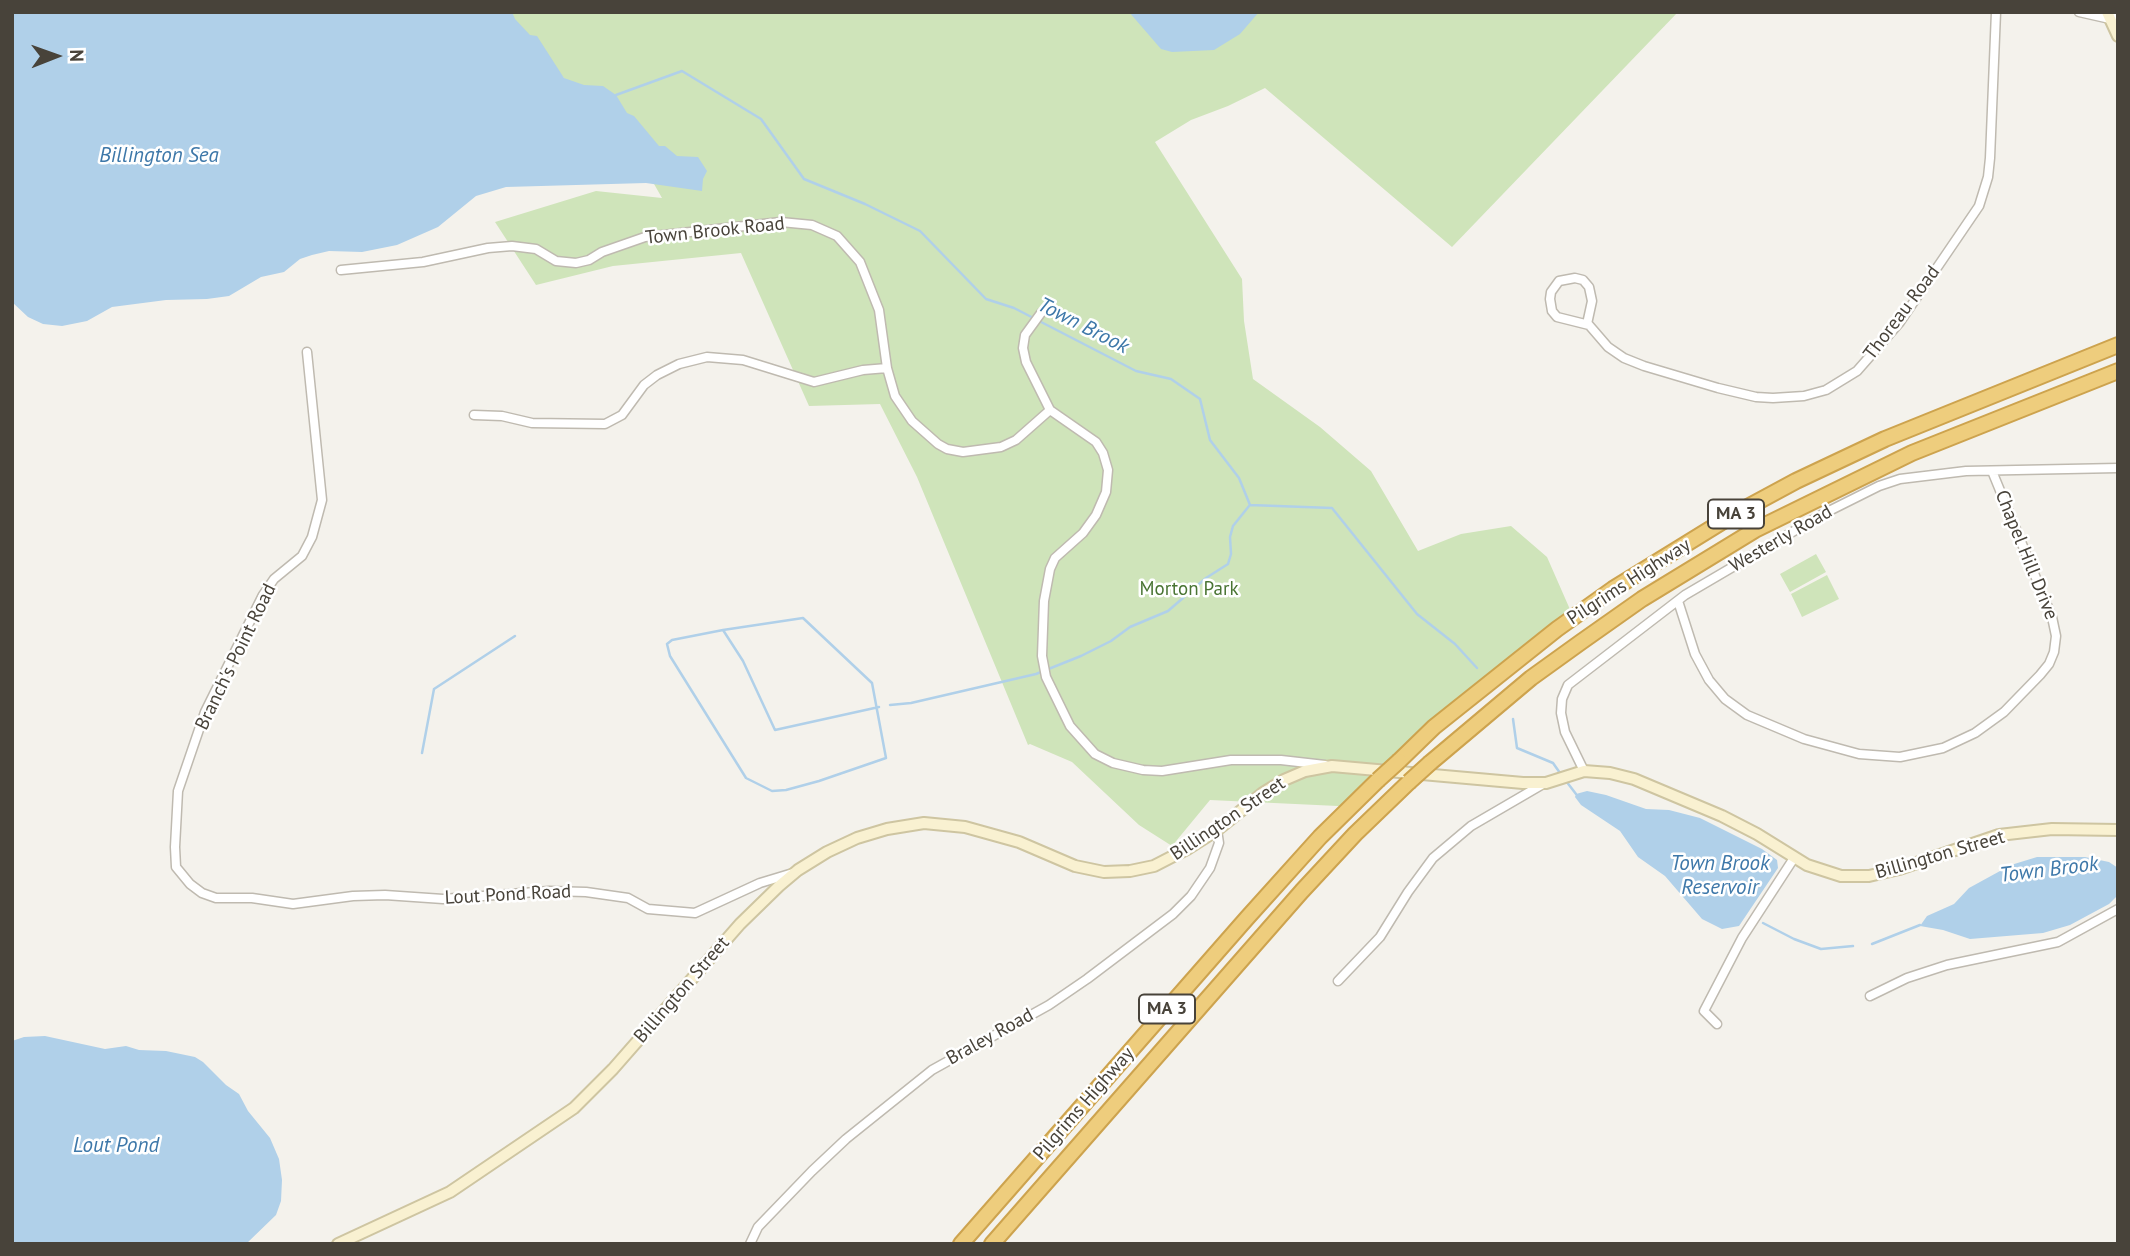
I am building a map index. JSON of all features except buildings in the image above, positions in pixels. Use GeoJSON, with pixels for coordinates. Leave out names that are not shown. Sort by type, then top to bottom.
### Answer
{"type":"FeatureCollection","features":[{"type":"Feature","properties":{"kind":"highway","name":"Pilgrims Highway"},"geometry":{"type":"LineString","coordinates":[[961,1244],[1320,837],[1443,720],[1557,629],[1613,589],[1722,522],[1796,481],[1885,439],[2118,345]]}},
{"type":"Feature","properties":{"kind":"highway","name":"Pilgrims Highway"},"geometry":{"type":"LineString","coordinates":[[992,1244],[1355,834],[1409,782],[1531,678],[1663,585],[1755,530],[1912,453],[2118,371]]}},
{"type":"Feature","properties":{"kind":"street","name":"Thoreau Road"},"geometry":{"type":"LineString","coordinates":[[1587,324],[1592,301],[1589,287],[1583,280],[1575,278],[1559,281],[1550,292],[1552,311],[1562,319],[1587,324],[1608,347],[1624,358],[1718,388],[1756,397],[1791,398],[1816,394],[1835,386],[1857,371],[1900,321],[1979,206],[1988,177],[1990,158],[1996,12]]}},
{"type":"Feature","properties":{"kind":"street"},"geometry":{"type":"LineString","coordinates":[[2080,12],[2111,16],[2118,36]]}},
{"type":"Feature","properties":{"kind":"street","name":"Town Brook Road"},"geometry":{"type":"LineString","coordinates":[[341,270],[433,261],[488,248],[512,246],[536,249],[556,261],[576,263],[645,237],[781,222],[812,225],[837,236],[860,262],[879,310],[887,368],[895,397],[906,414],[938,444],[951,450],[986,450],[1006,445],[1051,410]]}},
{"type":"Feature","properties":{"kind":"street"},"geometry":{"type":"LineString","coordinates":[[1041,313],[1031,324],[1024,342],[1026,362],[1051,410],[1096,442],[1107,461],[1109,481],[1102,505],[1090,525],[1055,558],[1050,569],[1043,620],[1043,663],[1046,677],[1056,701],[1078,737],[1095,754],[1113,763],[1143,770],[1162,771],[1215,761],[1238,760],[1298,761],[1332,766]]}},
{"type":"Feature","properties":{"kind":"street","name":"Branch's Point Road"},"geometry":{"type":"LineString","coordinates":[[293,904],[252,898],[216,898],[202,893],[190,884],[176,867],[174,847],[178,791],[211,700],[263,595],[274,579],[302,556],[307,547],[322,500],[307,352]]}},
{"type":"Feature","properties":{"kind":"street"},"geometry":{"type":"LineString","coordinates":[[474,415],[497,415],[532,423],[605,424],[622,415],[644,385],[657,374],[679,364],[707,357],[743,360],[814,382],[863,370],[887,368]]}},
{"type":"Feature","properties":{"kind":"street","name":"Westerly Road"},"geometry":{"type":"LineString","coordinates":[[1580,772],[1561,713],[1562,699],[1568,685],[1678,601],[1823,514],[1879,486],[1900,479],[1992,471],[2118,468]]}},
{"type":"Feature","properties":{"kind":"street","name":"Chapel Hill Drive"},"geometry":{"type":"LineString","coordinates":[[1678,601],[1695,654],[1709,680],[1725,698],[1747,715],[1804,739],[1859,754],[1900,757],[1942,748],[1975,733],[2004,712],[2040,675],[2054,652],[2056,636],[2052,617],[1992,471]]}},
{"type":"Feature","properties":{"kind":"street","name":"Billington Street"},"geometry":{"type":"LineString","coordinates":[[338,1244],[450,1192],[574,1108],[613,1069],[740,924],[796,872],[827,852],[857,838],[887,829],[924,823],[951,825],[1019,842],[1075,866],[1116,872],[1154,866],[1217,830],[1274,786],[1305,771],[1332,766],[1497,782],[1550,782],[1580,772],[1610,773],[1634,779],[1742,825],[1817,870],[1854,877],[1899,869],[1999,835],[2052,829],[2118,830]]}},
{"type":"Feature","properties":{"kind":"street"},"geometry":{"type":"LineString","coordinates":[[1338,981],[1380,937],[1433,858],[1472,826],[1550,782]]}},
{"type":"Feature","properties":{"kind":"street","name":"Braley Road"},"geometry":{"type":"LineString","coordinates":[[750,1244],[758,1227],[812,1171],[846,1139],[932,1070],[1049,1005],[1173,914],[1191,896],[1210,868],[1219,843],[1217,830]]}},
{"type":"Feature","properties":{"kind":"street"},"geometry":{"type":"LineString","coordinates":[[1717,1024],[1704,1011],[1742,938],[1794,858]]}},
{"type":"Feature","properties":{"kind":"street","name":"Lout Pond Road"},"geometry":{"type":"LineString","coordinates":[[293,904],[353,896],[443,899],[549,891],[586,892],[628,898],[648,909],[695,913],[760,883],[796,872]]}},
{"type":"Feature","properties":{"kind":"street"},"geometry":{"type":"LineString","coordinates":[[1870,996],[1907,978],[1947,965],[2058,942],[2118,909]]}},
{"type":"Feature","properties":{"kind":"green space","name":"Morton Park"},"geometry":{"type":"Polygon","coordinates":[[[507,12],[1678,12],[1452,247],[1265,88],[1191,120],[1155,142],[1242,279],[1244,321],[1253,379],[1320,427],[1371,471],[1418,551],[1461,534],[1511,526],[1547,557],[1572,614],[1505,665],[1359,807],[1210,800],[1172,846],[1139,825],[1072,762],[1028,745],[917,477],[880,404],[809,406],[741,253],[613,266],[536,285],[495,222],[596,191],[662,198],[637,154],[599,119],[507,12]]]}},
{"type":"Feature","properties":{"kind":"green space"},"geometry":{"type":"Polygon","coordinates":[[[1816,554],[1826,572],[1790,592],[1780,574],[1816,554]]]}},
{"type":"Feature","properties":{"kind":"green space"},"geometry":{"type":"Polygon","coordinates":[[[1827,575],[1839,599],[1802,617],[1791,594],[1827,575]]]}},
{"type":"Feature","properties":{"kind":"water","name":"Billington Sea"},"geometry":{"type":"Polygon","coordinates":[[[12,12],[512,12],[530,35],[537,36],[564,78],[584,85],[603,86],[616,95],[627,113],[634,116],[659,146],[665,146],[677,156],[698,157],[707,171],[702,191],[646,183],[506,187],[476,196],[438,227],[397,245],[362,252],[329,251],[312,255],[300,259],[284,272],[261,277],[229,296],[112,307],[87,321],[62,326],[43,324],[28,317],[12,302],[12,12]]]}},
{"type":"Feature","properties":{"kind":"water"},"geometry":{"type":"Polygon","coordinates":[[[1129,12],[1259,12],[1240,34],[1214,50],[1172,52],[1161,49],[1129,12]]]}},
{"type":"Feature","properties":{"kind":"water","name":"Town Brook Reservoir"},"geometry":{"type":"Polygon","coordinates":[[[1587,791],[1646,809],[1669,810],[1700,818],[1762,849],[1777,860],[1778,868],[1739,926],[1722,929],[1702,919],[1665,876],[1638,857],[1620,831],[1581,805],[1575,797],[1576,794],[1587,791]]]}},
{"type":"Feature","properties":{"kind":"water"},"geometry":{"type":"Polygon","coordinates":[[[2037,857],[2085,857],[2109,862],[2118,868],[2118,895],[2109,904],[2070,925],[2043,933],[1970,939],[1920,926],[1927,916],[1954,904],[1969,888],[2011,865],[2037,857]]]}},
{"type":"Feature","properties":{"kind":"water","name":"Lout Pond"},"geometry":{"type":"Polygon","coordinates":[[[45,1036],[105,1049],[126,1046],[139,1050],[166,1051],[195,1057],[203,1062],[239,1094],[248,1111],[270,1138],[279,1159],[282,1180],[281,1201],[276,1215],[246,1244],[12,1244],[12,1041],[24,1037],[45,1036]]]}},
{"type":"Feature","properties":{"kind":"waterway","name":"Town Brook"},"geometry":{"type":"LineString","coordinates":[[616,95],[682,71],[761,119],[804,179],[865,204],[920,231],[986,299],[1014,308],[1136,371],[1171,379],[1200,399],[1210,440],[1239,478],[1250,505],[1332,508],[1417,614],[1455,644],[1477,668]]}},
{"type":"Feature","properties":{"kind":"waterway"},"geometry":{"type":"LineString","coordinates":[[890,705],[911,703],[1036,674],[1081,656],[1111,641],[1130,627],[1168,611],[1206,578],[1228,564],[1233,526],[1249,506]]}},
{"type":"Feature","properties":{"kind":"waterway"},"geometry":{"type":"LineString","coordinates":[[803,618],[872,683],[886,758],[819,781],[772,791],[746,778],[670,656],[667,644],[672,640],[723,630],[803,618]]}},
{"type":"Feature","properties":{"kind":"waterway"},"geometry":{"type":"LineString","coordinates":[[723,630],[743,661],[775,730],[879,707]]}},
{"type":"Feature","properties":{"kind":"waterway"},"geometry":{"type":"LineString","coordinates":[[422,753],[434,689],[515,636]]}},
{"type":"Feature","properties":{"kind":"waterway","name":"Town Brook"},"geometry":{"type":"LineString","coordinates":[[1513,719],[1517,748],[1553,763],[1560,773]]}},
{"type":"Feature","properties":{"kind":"waterway","name":"Town Brook"},"geometry":{"type":"LineString","coordinates":[[1566,781],[1576,794]]}},
{"type":"Feature","properties":{"kind":"waterway","name":"Town Brook"},"geometry":{"type":"LineString","coordinates":[[1763,923],[1821,949],[1853,946]]}},
{"type":"Feature","properties":{"kind":"waterway","name":"Town Brook"},"geometry":{"type":"LineString","coordinates":[[1872,944],[1920,925]]}}]}
